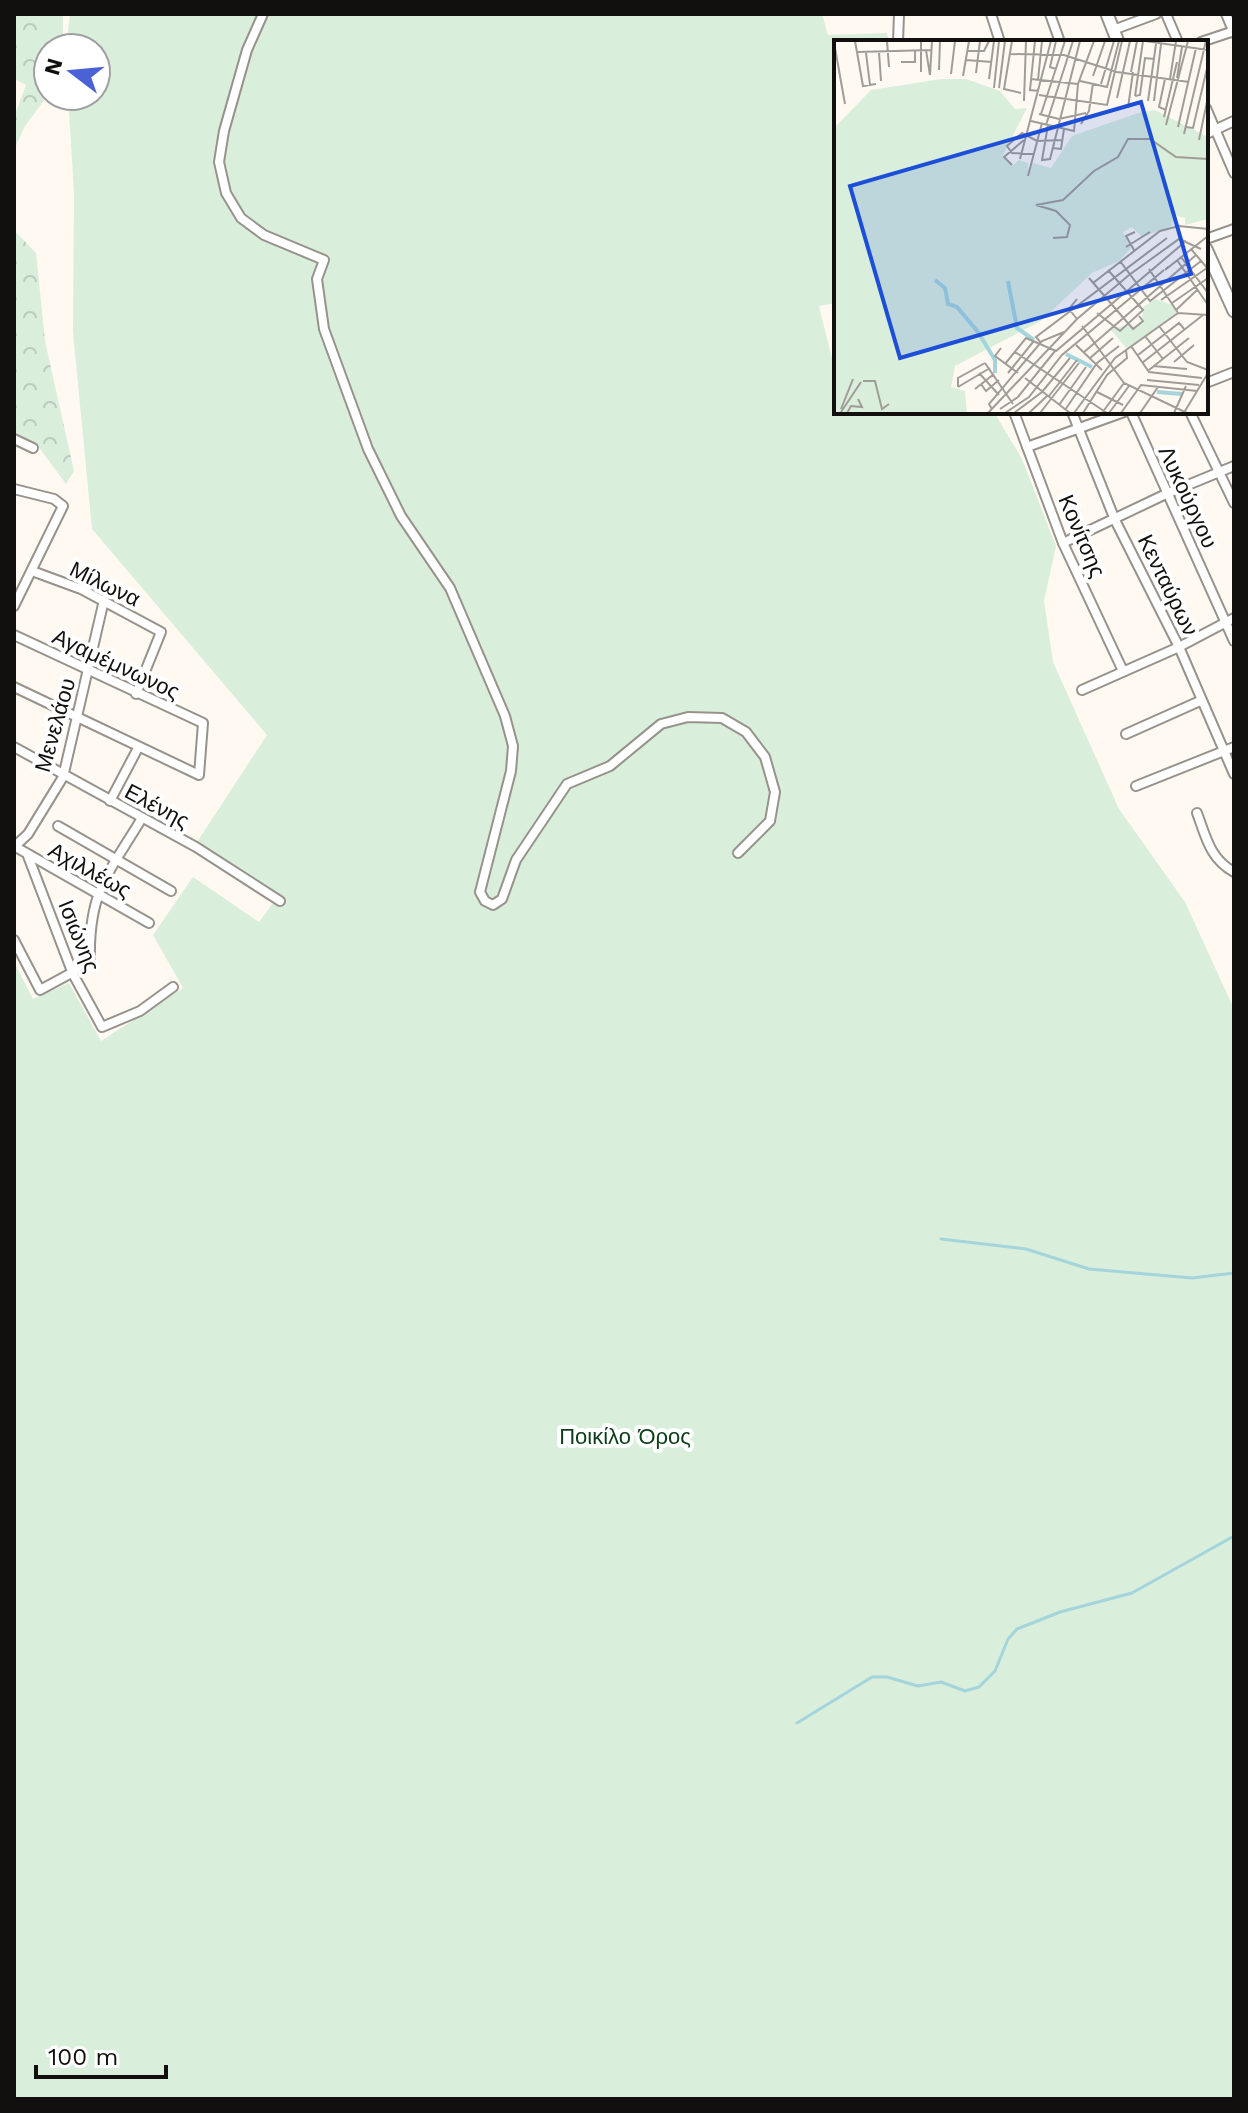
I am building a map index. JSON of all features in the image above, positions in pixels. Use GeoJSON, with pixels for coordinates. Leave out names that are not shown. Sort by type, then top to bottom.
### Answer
{"type":"FeatureCollection","features":[{"type":"Feature","properties":{"kind":"street"},"geometry":{"type":"LineString","coordinates":[[263,14],[247,50],[224,131],[219,162],[224,183],[241,218],[264,235],[324,260],[317,279],[324,329],[368,449],[401,516],[450,588],[505,716],[513,746],[511,771],[480,892],[485,901],[493,905],[502,899],[516,860],[567,784],[610,766],[661,724],[688,717],[722,718],[746,732],[765,757],[775,792],[770,821],[738,853]]}},
{"type":"Feature","properties":{"kind":"street"},"geometry":{"type":"LineString","coordinates":[[898,40],[899,14]]}},
{"type":"Feature","properties":{"kind":"street"},"geometry":{"type":"LineString","coordinates":[[991,14],[999,40]]}},
{"type":"Feature","properties":{"kind":"street"},"geometry":{"type":"LineString","coordinates":[[1050,14],[1059,40]]}},
{"type":"Feature","properties":{"kind":"street"},"geometry":{"type":"LineString","coordinates":[[1107,14],[1117,40]]}},
{"type":"Feature","properties":{"kind":"street"},"geometry":{"type":"LineString","coordinates":[[1113,30],[1156,14]]}},
{"type":"Feature","properties":{"kind":"street"},"geometry":{"type":"LineString","coordinates":[[1166,14],[1177,40]]}},
{"type":"Feature","properties":{"kind":"street"},"geometry":{"type":"LineString","coordinates":[[1208,40],[1234,32],[1226,14]]}},
{"type":"Feature","properties":{"kind":"street"},"geometry":{"type":"LineString","coordinates":[[1234,121],[1210,132],[1234,173]]}},
{"type":"Feature","properties":{"kind":"street"},"geometry":{"type":"LineString","coordinates":[[1208,238],[1234,229]]}},
{"type":"Feature","properties":{"kind":"street"},"geometry":{"type":"LineString","coordinates":[[1208,253],[1234,311]]}},
{"type":"Feature","properties":{"kind":"street"},"geometry":{"type":"LineString","coordinates":[[1208,382],[1234,372]]}},
{"type":"Feature","properties":{"kind":"street","name":"Κονίτσης"},"geometry":{"type":"LineString","coordinates":[[1015,414],[1063,543],[1123,671]]}},
{"type":"Feature","properties":{"kind":"street","name":"Κενταύρων"},"geometry":{"type":"LineString","coordinates":[[1073,414],[1115,520],[1179,647],[1234,774]]}},
{"type":"Feature","properties":{"kind":"street"},"geometry":{"type":"LineString","coordinates":[[1027,447],[1119,414]]}},
{"type":"Feature","properties":{"kind":"street","name":"Λυκούργου"},"geometry":{"type":"LineString","coordinates":[[1132,414],[1166,494],[1230,620],[1234,641]]}},
{"type":"Feature","properties":{"kind":"street"},"geometry":{"type":"LineString","coordinates":[[1191,414],[1234,503]]}},
{"type":"Feature","properties":{"kind":"street"},"geometry":{"type":"LineString","coordinates":[[14,439],[33,448]]}},
{"type":"Feature","properties":{"kind":"street"},"geometry":{"type":"LineString","coordinates":[[1063,543],[1234,466]]}},
{"type":"Feature","properties":{"kind":"street"},"geometry":{"type":"LineString","coordinates":[[14,489],[54,499],[63,506],[14,606]]}},
{"type":"Feature","properties":{"kind":"street","name":"Μίλωνα"},"geometry":{"type":"LineString","coordinates":[[32,571],[104,600],[161,632],[136,694]]}},
{"type":"Feature","properties":{"kind":"street","name":"Μενελάου"},"geometry":{"type":"LineString","coordinates":[[14,847],[28,834],[63,777],[104,600]]}},
{"type":"Feature","properties":{"kind":"street"},"geometry":{"type":"LineString","coordinates":[[1082,690],[1179,647],[1230,620]]}},
{"type":"Feature","properties":{"kind":"street","name":"Αγαμέμνωνος"},"geometry":{"type":"LineString","coordinates":[[14,635],[89,673],[203,723],[199,775],[138,748]]}},
{"type":"Feature","properties":{"kind":"street"},"geometry":{"type":"LineString","coordinates":[[14,687],[138,748],[110,801]]}},
{"type":"Feature","properties":{"kind":"street"},"geometry":{"type":"LineString","coordinates":[[1126,734],[1200,701]]}},
{"type":"Feature","properties":{"kind":"street","name":"Ελένης"},"geometry":{"type":"LineString","coordinates":[[14,747],[63,777],[196,847],[280,901]]}},
{"type":"Feature","properties":{"kind":"street"},"geometry":{"type":"LineString","coordinates":[[1136,786],[1234,747]]}},
{"type":"Feature","properties":{"kind":"street"},"geometry":{"type":"LineString","coordinates":[[1197,813],[1210,850],[1223,866],[1234,872]]}},
{"type":"Feature","properties":{"kind":"street"},"geometry":{"type":"LineString","coordinates":[[14,940],[40,990],[90,963],[89,925],[96,894],[142,818]]}},
{"type":"Feature","properties":{"kind":"street"},"geometry":{"type":"LineString","coordinates":[[58,826],[171,891]]}},
{"type":"Feature","properties":{"kind":"street","name":"Αχιλλέως"},"geometry":{"type":"LineString","coordinates":[[14,847],[149,923]]}},
{"type":"Feature","properties":{"kind":"street","name":"Ισιώνης"},"geometry":{"type":"LineString","coordinates":[[28,856],[73,974],[102,1027],[140,1011],[173,987]]}},
{"type":"Feature","properties":{"kind":"green space"},"geometry":{"type":"Polygon","coordinates":[[[14,14],[63,14],[63,32],[32,32],[32,112],[35,112],[14,150],[14,117],[26,85],[14,79],[14,14]]]}},
{"type":"Feature","properties":{"kind":"green space","name":"Ποικίλο Όρος"},"geometry":{"type":"Polygon","coordinates":[[[70,14],[822,14],[828,35],[887,33],[889,40],[834,40],[834,303],[819,306],[834,367],[834,414],[995,414],[1022,459],[1056,546],[1044,601],[1053,662],[1119,809],[1185,902],[1234,1009],[1234,2099],[14,2099],[14,962],[33,999],[69,983],[101,1041],[183,988],[153,935],[193,877],[259,922],[279,895],[197,842],[267,735],[92,529],[73,332],[74,192],[69,112],[112,112],[112,32],[68,32],[70,14]]]}},
{"type":"Feature","properties":{"kind":"green space"},"geometry":{"type":"Polygon","coordinates":[[[14,230],[36,253],[45,341],[74,471],[66,484],[35,442],[14,435],[14,230]]]}},
{"type":"Feature","properties":{"kind":"waterway"},"geometry":{"type":"LineString","coordinates":[[941,1239],[1026,1249],[1089,1269],[1192,1278],[1234,1273]]}},
{"type":"Feature","properties":{"kind":"waterway"},"geometry":{"type":"LineString","coordinates":[[797,1723],[872,1677],[887,1677],[918,1686],[941,1682],[965,1691],[979,1687],[995,1671],[1008,1639],[1017,1629],[1060,1612],[1132,1593],[1234,1536]]}}]}
